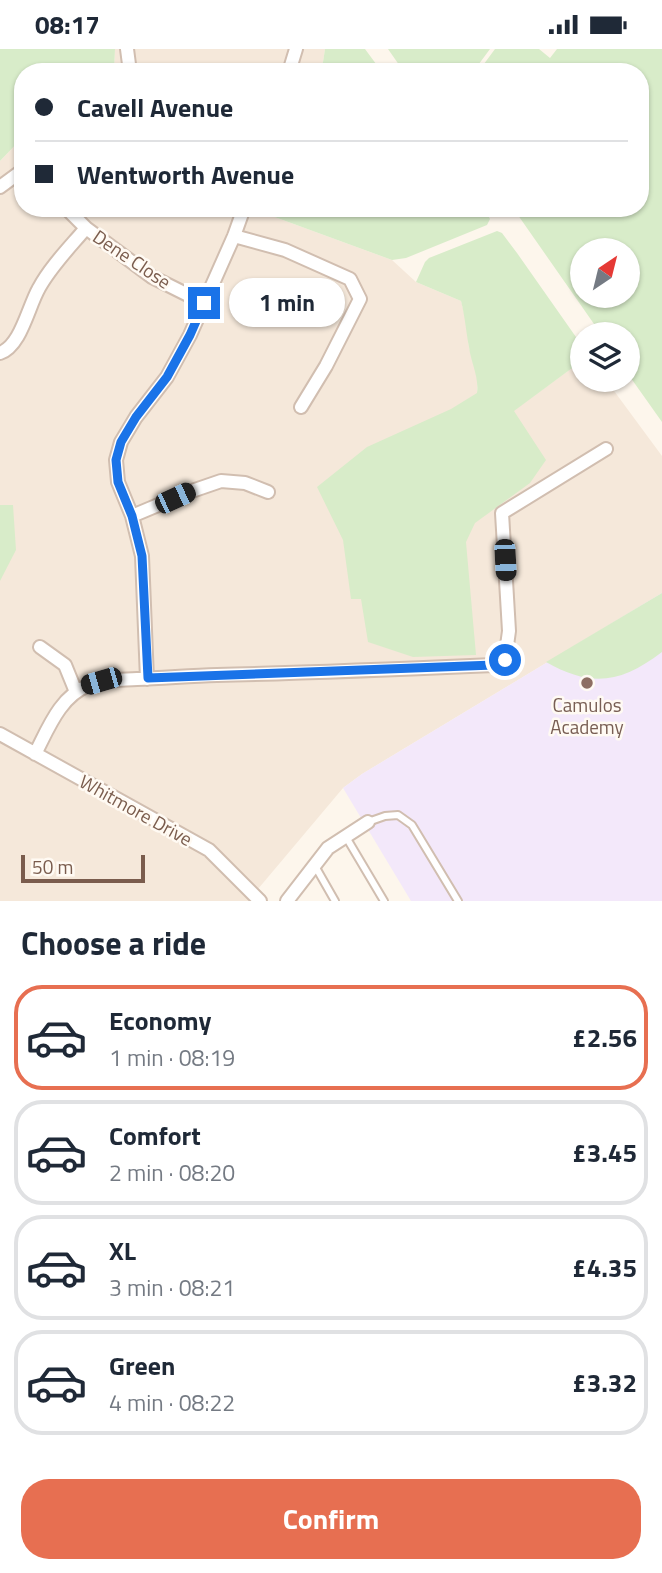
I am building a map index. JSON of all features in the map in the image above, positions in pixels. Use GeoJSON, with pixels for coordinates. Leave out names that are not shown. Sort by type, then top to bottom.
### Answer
{"type":"FeatureCollection","features":[{"type":"Feature","properties":{"kind":"street","name":"Dene Close"},"geometry":{"type":"LineString","coordinates":[[75,217],[152,278],[204,303]]}},
{"type":"Feature","properties":{"kind":"street"},"geometry":{"type":"LineString","coordinates":[[148,678],[142,556],[132,516],[118,482],[116,460],[121,442],[136,417],[167,377],[190,335],[241,217]]}},
{"type":"Feature","properties":{"kind":"street"},"geometry":{"type":"LineString","coordinates":[[0,353],[7,351],[15,342],[39,288],[86,227]]}},
{"type":"Feature","properties":{"kind":"street"},"geometry":{"type":"LineString","coordinates":[[234,236],[285,250],[350,279],[360,299],[326,366],[301,407]]}},
{"type":"Feature","properties":{"kind":"street"},"geometry":{"type":"LineString","coordinates":[[35,754],[65,702],[88,685],[101,681],[494,665],[505,660],[509,631],[502,513],[606,449]]}},
{"type":"Feature","properties":{"kind":"street"},"geometry":{"type":"LineString","coordinates":[[132,516],[221,481],[245,483],[268,492]]}},
{"type":"Feature","properties":{"kind":"street"},"geometry":{"type":"LineString","coordinates":[[40,647],[65,665],[76,692]]}},
{"type":"Feature","properties":{"kind":"street","name":"Whitmore Drive"},"geometry":{"type":"LineString","coordinates":[[0,734],[209,850],[260,901]]}},
{"type":"Feature","properties":{"kind":"street"},"geometry":{"type":"LineString","coordinates":[[287,901],[328,848],[368,822]]}},
{"type":"Feature","properties":{"kind":"lane"},"geometry":{"type":"LineString","coordinates":[[368,822],[398,815],[412,825],[458,901]]}},
{"type":"Feature","properties":{"kind":"lane"},"geometry":{"type":"LineString","coordinates":[[346,837],[384,901]]}},
{"type":"Feature","properties":{"kind":"lane"},"geometry":{"type":"LineString","coordinates":[[315,866],[335,901]]}},
{"type":"Feature","properties":{"kind":"shaded area"},"geometry":{"type":"Polygon","coordinates":[[[115,49],[325,49],[322,63],[114,63],[115,49]]]}},
{"type":"Feature","properties":{"kind":"shaded area"},"geometry":{"type":"Polygon","coordinates":[[[14,146],[14,217],[275,217],[392,260],[416,282],[461,301],[477,376],[477,393],[513,411],[570,369],[570,392],[615,392],[662,456],[662,593],[343,788],[248,901],[0,901],[0,161],[14,146]]]}},
{"type":"Feature","properties":{"kind":"shaded area","name":"Camulos Academy"},"geometry":{"type":"Polygon","coordinates":[[[662,593],[662,901],[411,901],[343,788],[662,593]]]}},
{"type":"Feature","properties":{"kind":"green space"},"geometry":{"type":"Polygon","coordinates":[[[0,49],[115,49],[114,63],[14,63],[14,146],[0,161],[0,49]]]}},
{"type":"Feature","properties":{"kind":"green space"},"geometry":{"type":"Polygon","coordinates":[[[325,49],[365,49],[375,63],[322,63],[325,49]]]}},
{"type":"Feature","properties":{"kind":"green space"},"geometry":{"type":"Polygon","coordinates":[[[388,49],[490,49],[480,63],[398,63],[388,49]]]}},
{"type":"Feature","properties":{"kind":"green space"},"geometry":{"type":"Polygon","coordinates":[[[495,49],[539,49],[550,58],[557,49],[662,49],[662,422],[640,391],[640,322],[593,322],[583,308],[640,308],[640,238],[570,238],[570,290],[519,217],[649,217],[649,63],[485,63],[495,49]]]}},
{"type":"Feature","properties":{"kind":"green space"},"geometry":{"type":"Polygon","coordinates":[[[275,217],[490,219],[487,225],[406,258],[392,260],[275,217]]]}},
{"type":"Feature","properties":{"kind":"green space"},"geometry":{"type":"Polygon","coordinates":[[[497,231],[502,233],[570,328],[570,370],[514,411],[546,460],[530,483],[475,523],[466,542],[476,655],[413,657],[368,642],[361,599],[351,599],[343,540],[317,487],[367,447],[451,409],[477,393],[461,301],[416,282],[429,258],[497,231]]]}},
{"type":"Feature","properties":{"kind":"green space"},"geometry":{"type":"Polygon","coordinates":[[[0,505],[13,505],[16,550],[0,581],[0,505]]]}},
{"type":"Feature","properties":{"kind":"green space"},"geometry":{"type":"Polygon","coordinates":[[[662,593],[662,652],[647,662],[619,676],[592,678],[578,676],[546,662],[662,593]]]}},
{"type":"Feature","properties":{"kind":"place","name":"Camulos Academy"},"geometry":{"type":"Point","coordinates":[587,683]}},
{"type":"Feature","properties":{"kind":"route"},"geometry":{"type":"LineString","coordinates":[[204,303],[167,377],[136,417],[121,442],[116,460],[118,482],[132,516],[142,556],[148,678],[494,665],[505,660]]}}]}
